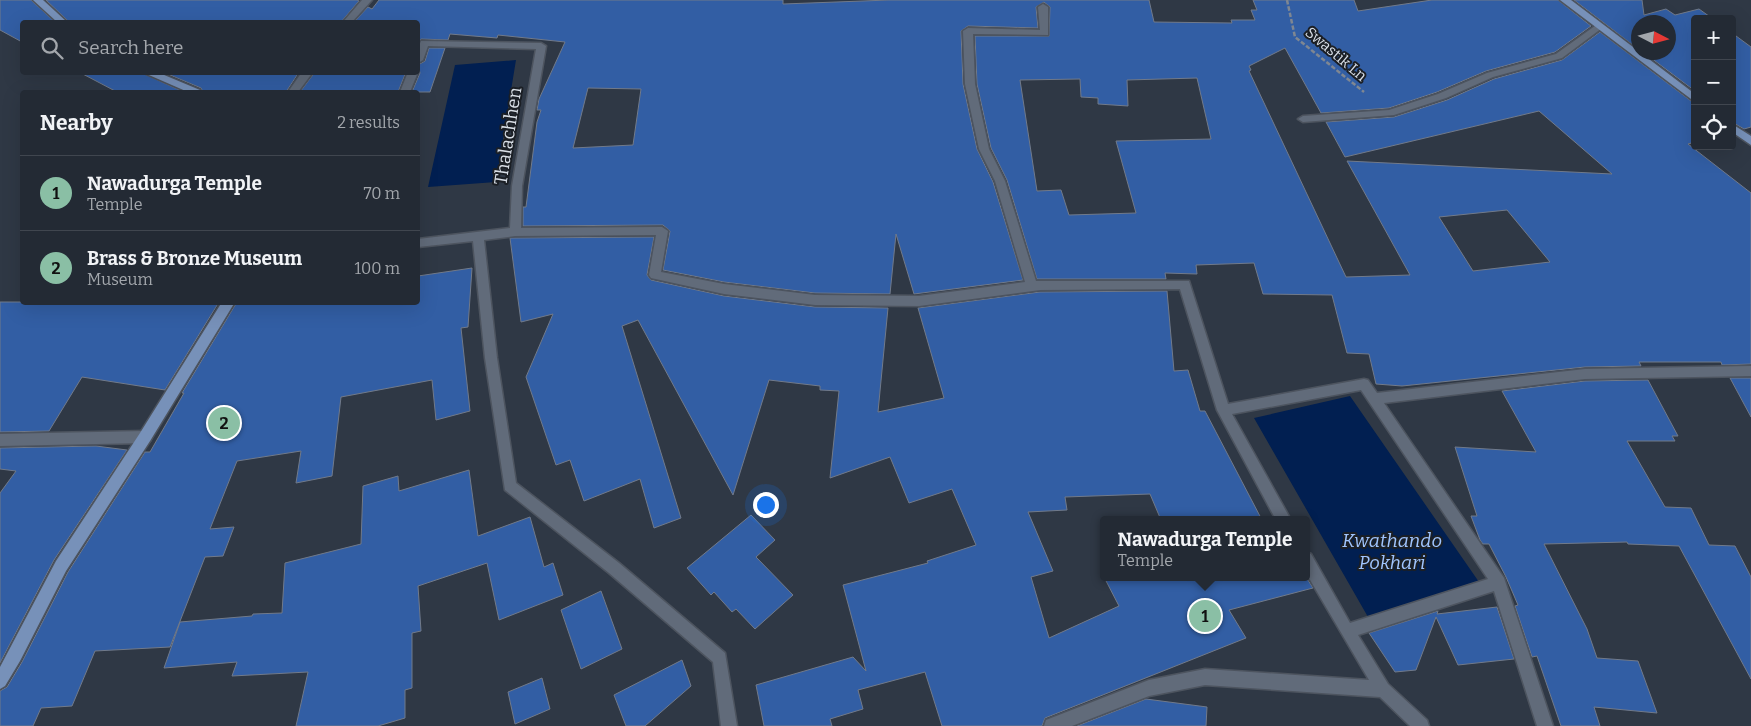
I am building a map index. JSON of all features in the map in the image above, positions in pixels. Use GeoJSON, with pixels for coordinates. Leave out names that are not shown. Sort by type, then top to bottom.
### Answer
{"type":"FeatureCollection","features":[{"type":"Feature","properties":{"kind":"main road"},"geometry":{"type":"LineString","coordinates":[[38,0],[60,20]]}},
{"type":"Feature","properties":{"kind":"main road"},"geometry":{"type":"LineString","coordinates":[[1565,0],[1691,96]]}},
{"type":"Feature","properties":{"kind":"main road"},"geometry":{"type":"LineString","coordinates":[[154,75],[191,90]]}},
{"type":"Feature","properties":{"kind":"main road"},"geometry":{"type":"LineString","coordinates":[[1736,130],[1751,141]]}},
{"type":"Feature","properties":{"kind":"main road"},"geometry":{"type":"LineString","coordinates":[[0,681],[15,656],[61,566],[145,437],[226,305]]}},
{"type":"Feature","properties":{"kind":"street"},"geometry":{"type":"LineString","coordinates":[[349,20],[367,0]]}},
{"type":"Feature","properties":{"kind":"street"},"geometry":{"type":"LineString","coordinates":[[1032,286],[1000,180],[984,149],[970,84],[968,31],[1045,33],[1043,7]]}},
{"type":"Feature","properties":{"kind":"street"},"geometry":{"type":"LineString","coordinates":[[1303,119],[1390,113],[1442,96],[1490,75],[1559,56],[1599,26]]}},
{"type":"Feature","properties":{"kind":"street","name":"Thalachhen"},"geometry":{"type":"LineString","coordinates":[[420,54],[424,43],[541,46],[516,186],[515,232]]}},
{"type":"Feature","properties":{"kind":"street"},"geometry":{"type":"LineString","coordinates":[[294,90],[306,75]]}},
{"type":"Feature","properties":{"kind":"street"},"geometry":{"type":"LineString","coordinates":[[406,90],[411,75]]}},
{"type":"Feature","properties":{"kind":"street"},"geometry":{"type":"LineString","coordinates":[[420,244],[515,232],[662,231],[655,275],[724,289],[815,300],[919,301],[1032,286],[1185,284],[1223,410],[1282,516]]}},
{"type":"Feature","properties":{"kind":"street"},"geometry":{"type":"LineString","coordinates":[[478,236],[491,358],[510,486],[614,568],[720,658],[729,726]]}},
{"type":"Feature","properties":{"kind":"street"},"geometry":{"type":"LineString","coordinates":[[1374,399],[1585,374],[1751,371]]}},
{"type":"Feature","properties":{"kind":"street"},"geometry":{"type":"LineString","coordinates":[[1223,410],[1364,384],[1500,583],[1546,726]]}},
{"type":"Feature","properties":{"kind":"street"},"geometry":{"type":"LineString","coordinates":[[0,440],[145,437]]}},
{"type":"Feature","properties":{"kind":"street"},"geometry":{"type":"LineString","coordinates":[[1310,566],[1383,689],[1421,726]]}},
{"type":"Feature","properties":{"kind":"street"},"geometry":{"type":"LineString","coordinates":[[1347,631],[1500,583]]}},
{"type":"Feature","properties":{"kind":"street"},"geometry":{"type":"LineString","coordinates":[[1052,726],[1149,688],[1206,677],[1383,689]]}},
{"type":"Feature","properties":{"kind":"path","name":"Swastik Ln"},"geometry":{"type":"LineString","coordinates":[[1287,0],[1295,37],[1390,113]]}},
{"type":"Feature","properties":{"kind":"water"},"geometry":{"type":"Polygon","coordinates":[[[516,60],[496,182],[428,187],[455,65],[516,60]]]}},
{"type":"Feature","properties":{"kind":"water","name":"Kwathando Pokhari"},"geometry":{"type":"Polygon","coordinates":[[[1350,396],[1479,582],[1368,617],[1254,418],[1350,396]]]}},
{"type":"Feature","properties":{"kind":"building"},"geometry":{"type":"Polygon","coordinates":[[[0,0],[31,0],[53,20],[20,20],[20,41],[0,30],[0,0]]]}},
{"type":"Feature","properties":{"kind":"building"},"geometry":{"type":"Polygon","coordinates":[[[46,0],[359,1],[343,20],[67,20],[46,0]]]}},
{"type":"Feature","properties":{"kind":"building"},"geometry":{"type":"Polygon","coordinates":[[[379,0],[783,0],[783,4],[889,0],[1149,0],[1154,22],[1232,23],[1231,20],[1255,20],[1251,10],[1257,10],[1253,0],[1354,0],[1358,11],[1432,0],[1558,0],[1591,26],[1555,52],[1486,71],[1437,92],[1389,108],[1321,113],[1285,48],[1249,66],[1251,70],[1249,71],[1346,277],[1410,275],[1347,161],[1612,174],[1539,111],[1345,157],[1326,122],[1394,117],[1447,100],[1494,79],[1562,60],[1600,32],[1631,55],[1631,60],[1637,60],[1691,101],[1691,143],[1688,144],[1691,146],[1691,150],[1696,150],[1751,193],[1751,364],[1722,365],[1721,362],[1639,362],[1641,366],[1585,367],[1402,386],[1376,384],[1369,354],[1347,353],[1332,295],[1263,294],[1254,263],[1196,265],[1197,274],[1165,273],[1166,279],[1037,279],[1007,180],[991,148],[977,84],[975,36],[1049,36],[1050,7],[1044,2],[1036,7],[1038,28],[968,26],[961,31],[963,84],[977,149],[993,182],[1023,280],[914,294],[896,234],[890,294],[815,293],[724,282],[663,270],[670,231],[663,225],[523,226],[523,207],[526,207],[537,122],[541,110],[537,110],[539,99],[565,42],[498,35],[497,38],[450,34],[448,40],[421,39],[420,41],[420,20],[356,20],[368,7],[372,9],[379,0]],[[1197,78],[1127,80],[1128,106],[1098,104],[1098,98],[1081,97],[1080,79],[1020,80],[1037,191],[1061,190],[1069,215],[1136,213],[1116,141],[1211,139],[1197,78]],[[588,88],[573,148],[633,145],[641,89],[588,88]],[[1507,210],[1439,217],[1473,271],[1550,262],[1507,210]]]}},
{"type":"Feature","properties":{"kind":"building"},"geometry":{"type":"Polygon","coordinates":[[[1574,0],[1642,0],[1644,15],[1631,15],[1631,44],[1574,0]]]}},
{"type":"Feature","properties":{"kind":"building"},"geometry":{"type":"Polygon","coordinates":[[[1666,9],[1675,15],[1644,15],[1666,9]]]}},
{"type":"Feature","properties":{"kind":"building"},"geometry":{"type":"Polygon","coordinates":[[[1699,9],[1707,15],[1691,15],[1691,88],[1654,60],[1676,60],[1675,15],[1699,9]]]}},
{"type":"Feature","properties":{"kind":"building"},"geometry":{"type":"Polygon","coordinates":[[[1736,36],[1751,47],[1751,127],[1744,129],[1736,124],[1736,36]]]}},
{"type":"Feature","properties":{"kind":"building"},"geometry":{"type":"Polygon","coordinates":[[[429,48],[445,48],[430,92],[413,90],[420,75],[420,64],[425,61],[429,48]]]}},
{"type":"Feature","properties":{"kind":"building"},"geometry":{"type":"Polygon","coordinates":[[[85,75],[147,75],[180,90],[113,90],[85,75]]]}},
{"type":"Feature","properties":{"kind":"building"},"geometry":{"type":"Polygon","coordinates":[[[170,75],[297,75],[287,90],[202,90],[170,75]]]}},
{"type":"Feature","properties":{"kind":"building"},"geometry":{"type":"Polygon","coordinates":[[[313,75],[405,75],[399,90],[302,90],[313,75]]]}},
{"type":"Feature","properties":{"kind":"building"},"geometry":{"type":"Polygon","coordinates":[[[654,237],[647,275],[651,280],[724,296],[815,307],[888,308],[878,412],[944,398],[918,308],[1040,292],[1167,291],[1174,371],[1188,370],[1200,411],[1205,411],[1260,516],[1159,516],[1150,494],[1065,497],[1067,510],[1028,512],[1053,571],[1031,577],[1049,638],[1119,606],[1106,581],[1309,581],[1313,588],[1229,610],[1246,638],[1045,718],[1042,726],[942,726],[925,672],[858,690],[863,709],[830,719],[832,726],[764,726],[756,685],[853,657],[866,671],[843,585],[928,563],[927,561],[976,545],[952,489],[909,503],[890,457],[830,478],[839,391],[820,390],[820,386],[769,380],[733,495],[638,320],[622,326],[681,518],[654,528],[640,479],[584,501],[570,460],[556,465],[526,377],[553,314],[521,322],[510,238],[654,237]]]}},
{"type":"Feature","properties":{"kind":"building"},"geometry":{"type":"Polygon","coordinates":[[[472,268],[468,327],[461,328],[470,411],[436,420],[432,380],[341,397],[332,476],[296,483],[301,451],[237,461],[210,529],[234,527],[223,556],[205,557],[170,647],[95,651],[72,706],[41,708],[33,726],[0,726],[0,691],[7,687],[22,662],[68,572],[145,452],[150,452],[184,393],[182,393],[235,305],[420,305],[420,276],[472,268]]]}},
{"type":"Feature","properties":{"kind":"building"},"geometry":{"type":"Polygon","coordinates":[[[0,302],[20,302],[20,305],[217,305],[165,390],[82,377],[49,431],[0,432],[0,302]]]}},
{"type":"Feature","properties":{"kind":"building"},"geometry":{"type":"Polygon","coordinates":[[[1730,378],[1751,378],[1751,417],[1730,378]]]}},
{"type":"Feature","properties":{"kind":"building"},"geometry":{"type":"Polygon","coordinates":[[[1648,380],[1678,436],[1672,436],[1675,441],[1627,441],[1665,507],[1691,508],[1709,545],[1735,546],[1751,577],[1751,679],[1679,546],[1628,544],[1627,542],[1544,544],[1587,629],[1597,658],[1638,661],[1657,713],[1594,707],[1600,726],[1561,726],[1537,656],[1532,657],[1515,606],[1518,605],[1506,577],[1489,544],[1483,544],[1480,540],[1471,516],[1477,516],[1455,447],[1536,452],[1502,391],[1585,381],[1648,380]]]}},
{"type":"Feature","properties":{"kind":"building"},"geometry":{"type":"Polygon","coordinates":[[[96,446],[127,450],[54,560],[0,663],[0,493],[16,471],[0,469],[0,448],[96,446]]]}},
{"type":"Feature","properties":{"kind":"building"},"geometry":{"type":"Polygon","coordinates":[[[469,470],[478,536],[530,517],[544,567],[553,563],[563,595],[499,620],[487,563],[418,586],[421,631],[412,633],[412,688],[405,690],[405,718],[378,726],[296,726],[308,672],[232,676],[237,662],[164,668],[180,622],[252,616],[253,614],[282,613],[285,563],[361,544],[363,486],[398,476],[399,491],[469,470]]]}},
{"type":"Feature","properties":{"kind":"building"},"geometry":{"type":"Polygon","coordinates":[[[751,515],[775,540],[756,557],[793,595],[755,629],[736,609],[732,612],[714,592],[711,595],[687,568],[751,515]]]}},
{"type":"Feature","properties":{"kind":"building"},"geometry":{"type":"Polygon","coordinates":[[[601,591],[622,649],[581,669],[561,610],[601,591]]]}},
{"type":"Feature","properties":{"kind":"building"},"geometry":{"type":"Polygon","coordinates":[[[1497,607],[1514,659],[1458,665],[1436,617],[1416,670],[1395,672],[1369,633],[1438,611],[1437,614],[1497,607]]]}},
{"type":"Feature","properties":{"kind":"building"},"geometry":{"type":"Polygon","coordinates":[[[682,660],[691,686],[645,726],[626,726],[614,695],[682,660]]]}},
{"type":"Feature","properties":{"kind":"building"},"geometry":{"type":"Polygon","coordinates":[[[542,678],[550,709],[515,724],[508,692],[542,678]]]}},
{"type":"Feature","properties":{"kind":"building"},"geometry":{"type":"Polygon","coordinates":[[[1146,699],[1207,707],[1206,726],[1077,726],[1146,699]]]}},
{"type":"Feature","properties":{"kind":"place","name":"Brass & Bronze Museum"},"geometry":{"type":"Point","coordinates":[224,423]}},
{"type":"Feature","properties":{"kind":"place","name":"Nawadurga Temple"},"geometry":{"type":"Point","coordinates":[1205,616]}}]}
